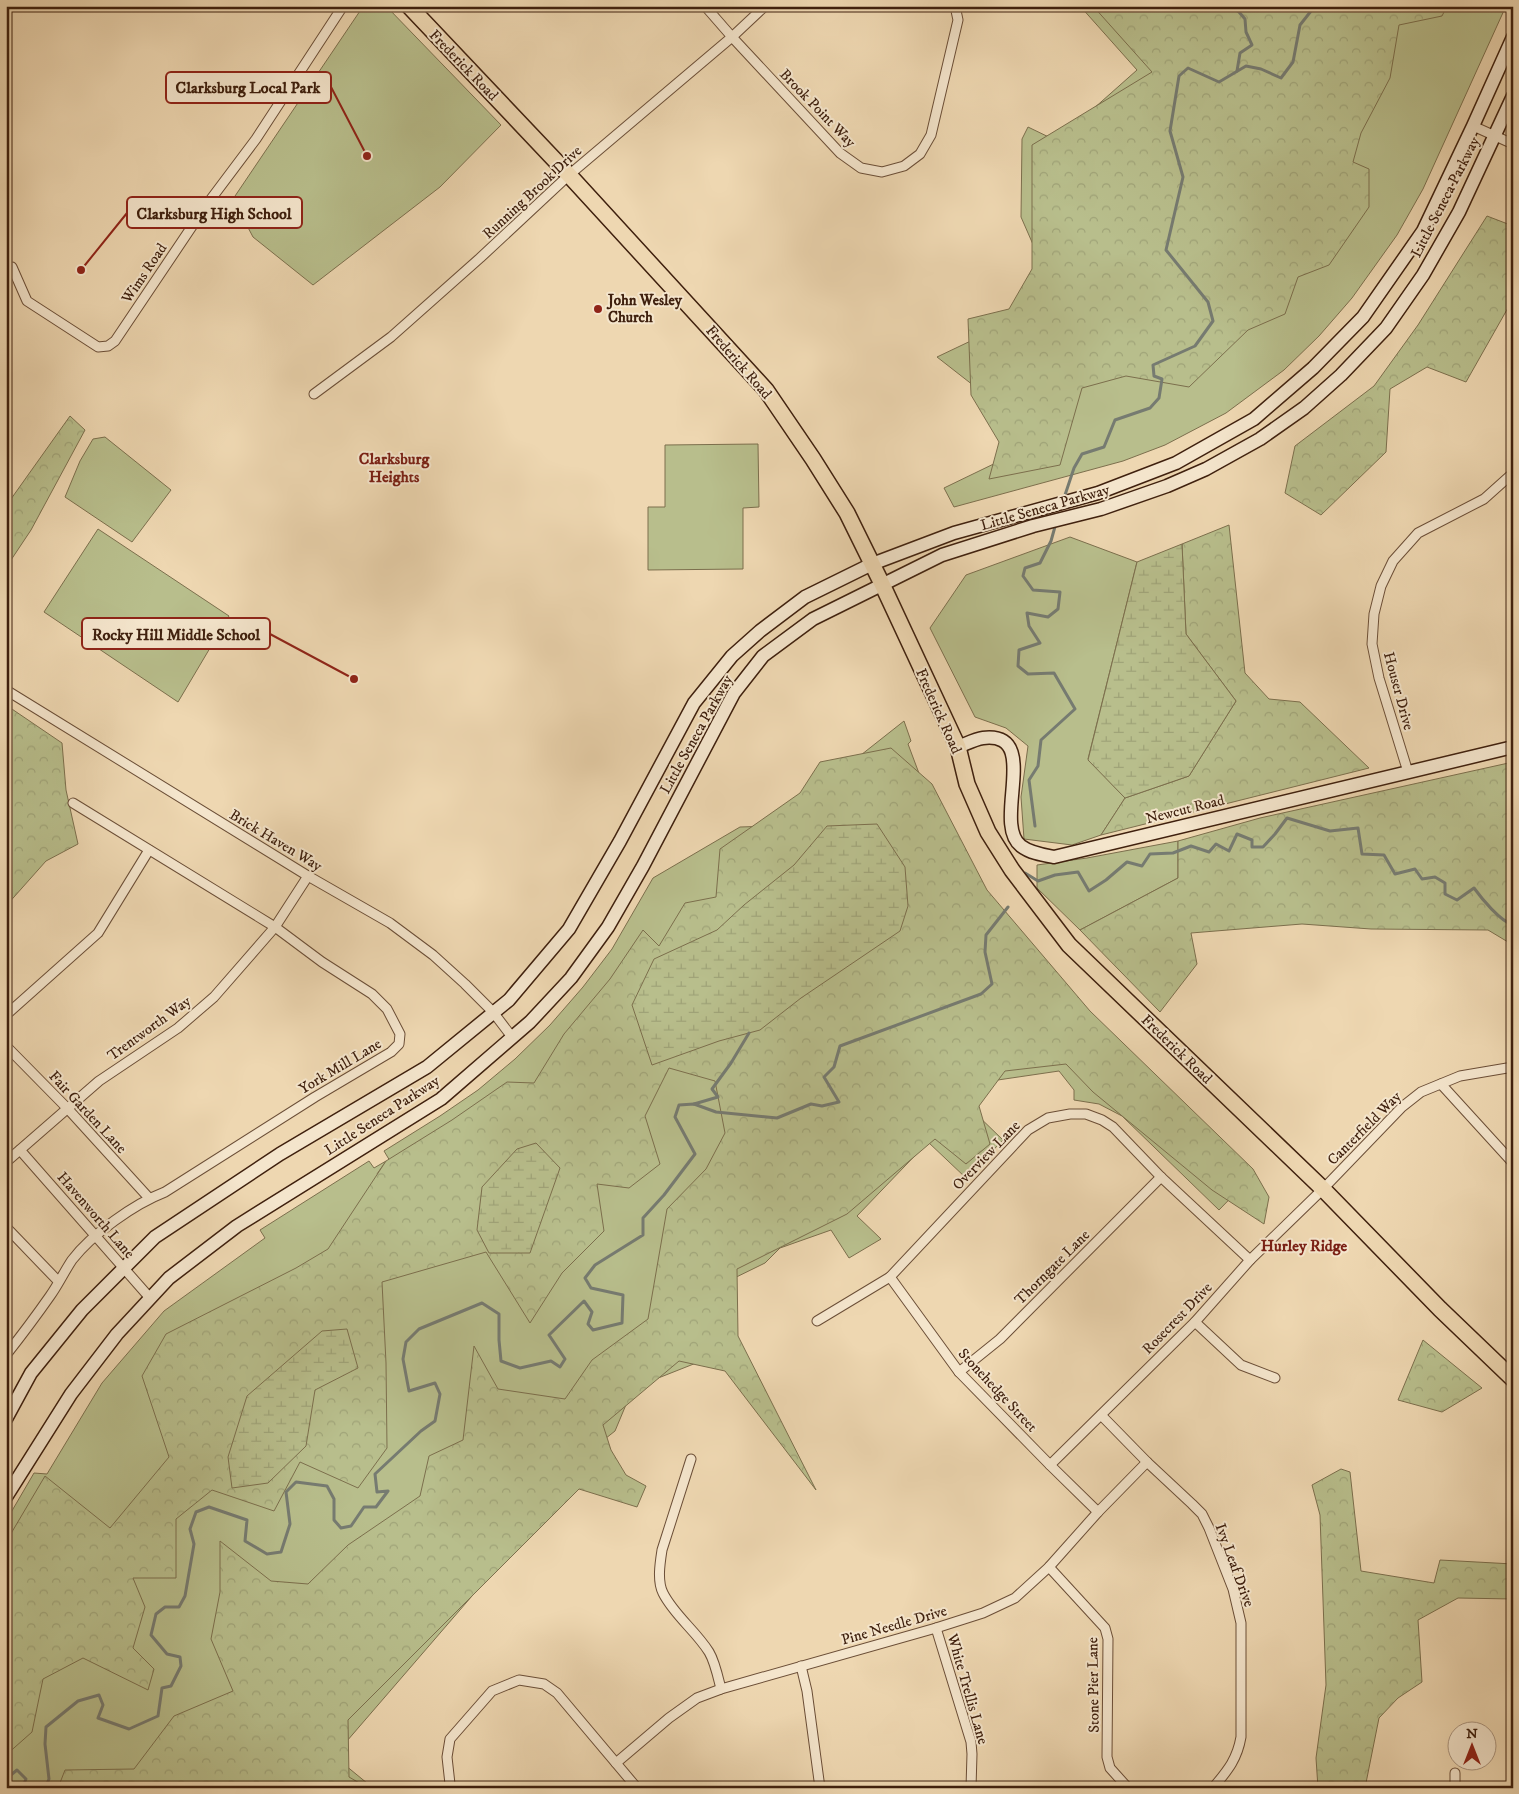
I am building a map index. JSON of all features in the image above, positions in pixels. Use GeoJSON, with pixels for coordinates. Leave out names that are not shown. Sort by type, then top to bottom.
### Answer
{"type":"FeatureCollection","features":[{"type":"Feature","properties":{"kind":"main road","name":"Frederick Road"},"geometry":{"type":"LineString","coordinates":[[409,6],[569,175],[766,390],[847,513],[958,747],[967,784],[988,832],[1012,870],[1069,945],[1323,1189],[1440,1309],[1513,1379]]}},
{"type":"Feature","properties":{"kind":"street","name":"Wims Road"},"geometry":{"type":"LineString","coordinates":[[12,267],[27,301],[98,346],[108,346],[115,341],[205,207],[256,139],[343,6]]}},
{"type":"Feature","properties":{"kind":"street","name":"Brook Point Way"},"geometry":{"type":"LineString","coordinates":[[705,6],[840,153],[861,168],[882,172],[904,166],[920,154],[932,135],[958,20],[956,6]]}},
{"type":"Feature","properties":{"kind":"street","name":"Running Brook Drive"},"geometry":{"type":"LineString","coordinates":[[314,394],[391,337],[569,175],[732,37],[765,6]]}},
{"type":"Feature","properties":{"kind":"street","name":"Little Seneca Parkway"},"geometry":{"type":"LineString","coordinates":[[6,1419],[31,1373],[82,1310],[155,1237],[280,1154],[427,1068],[509,1000],[569,929],[620,840],[694,703],[732,656],[760,631],[805,597],[872,564],[954,533],[1098,493],[1176,463],[1254,419],[1313,368],[1363,317],[1423,231],[1513,37]]}},
{"type":"Feature","properties":{"kind":"street","name":"Little Seneca Parkway"},"geometry":{"type":"LineString","coordinates":[[6,1497],[71,1394],[117,1334],[169,1278],[237,1226],[441,1099],[530,1022],[571,978],[608,927],[643,866],[734,693],[763,656],[813,619],[942,555],[1033,526],[1101,509],[1167,486],[1214,465],[1260,439],[1304,408],[1341,375],[1386,328],[1423,275],[1459,212],[1513,96]]}},
{"type":"Feature","properties":{"kind":"street"},"geometry":{"type":"LineString","coordinates":[[1473,126],[1513,144]]}},
{"type":"Feature","properties":{"kind":"street","name":"Houser Drive"},"geometry":{"type":"LineString","coordinates":[[1408,772],[1379,678],[1372,644],[1374,614],[1381,586],[1392,561],[1418,533],[1484,500],[1513,473]]}},
{"type":"Feature","properties":{"kind":"street","name":"Brick Haven Way"},"geometry":{"type":"LineString","coordinates":[[6,690],[308,876],[390,923],[433,955],[494,1012],[512,1036]]}},
{"type":"Feature","properties":{"kind":"street","name":"Newcut Road"},"geometry":{"type":"LineString","coordinates":[[958,747],[983,738],[997,739],[1007,744],[1013,755],[1015,772],[1010,805],[1010,822],[1013,835],[1020,846],[1039,854],[1054,857],[1513,746]]}},
{"type":"Feature","properties":{"kind":"street","name":"York Mill Lane"},"geometry":{"type":"LineString","coordinates":[[6,1355],[52,1294],[58,1281],[74,1258],[96,1236],[121,1216],[149,1198],[164,1192],[315,1097],[391,1052],[398,1044],[400,1034],[387,1009],[372,994],[322,962],[275,927],[73,803]]}},
{"type":"Feature","properties":{"kind":"street"},"geometry":{"type":"LineString","coordinates":[[6,1016],[98,933],[149,850]]}},
{"type":"Feature","properties":{"kind":"street","name":"Trentworth Way"},"geometry":{"type":"LineString","coordinates":[[6,1162],[99,1081],[178,1028],[214,997],[275,927],[308,876]]}},
{"type":"Feature","properties":{"kind":"street","name":"Fair Garden Lane"},"geometry":{"type":"LineString","coordinates":[[6,1046],[68,1109],[149,1198]]}},
{"type":"Feature","properties":{"kind":"street","name":"Canterfield Way"},"geometry":{"type":"LineString","coordinates":[[1323,1189],[1402,1108],[1421,1092],[1460,1076],[1513,1067]]}},
{"type":"Feature","properties":{"kind":"street"},"geometry":{"type":"LineString","coordinates":[[1441,1084],[1513,1162]]}},
{"type":"Feature","properties":{"kind":"street","name":"Overview Lane"},"geometry":{"type":"LineString","coordinates":[[817,1321],[890,1277],[1028,1130],[1048,1118],[1070,1114],[1086,1114],[1102,1120],[1113,1127],[1161,1177],[1250,1260]]}},
{"type":"Feature","properties":{"kind":"street","name":"Havenworth Lane"},"geometry":{"type":"LineString","coordinates":[[20,1150],[150,1298]]}},
{"type":"Feature","properties":{"kind":"street","name":"Thorngate Lane"},"geometry":{"type":"LineString","coordinates":[[959,1372],[1000,1340],[1161,1177]]}},
{"type":"Feature","properties":{"kind":"street","name":"Rosecrest Drive"},"geometry":{"type":"LineString","coordinates":[[1050,1465],[1195,1322],[1250,1260],[1323,1189]]}},
{"type":"Feature","properties":{"kind":"street"},"geometry":{"type":"LineString","coordinates":[[6,1227],[58,1281]]}},
{"type":"Feature","properties":{"kind":"street","name":"Stonehedge Street"},"geometry":{"type":"LineString","coordinates":[[890,1277],[959,1372],[1098,1512]]}},
{"type":"Feature","properties":{"kind":"street"},"geometry":{"type":"LineString","coordinates":[[1195,1322],[1241,1365],[1275,1378]]}},
{"type":"Feature","properties":{"kind":"street","name":"Ivy Leaf Drive"},"geometry":{"type":"LineString","coordinates":[[1101,1415],[1202,1514],[1230,1581],[1241,1623],[1241,1737],[1239,1752],[1231,1766],[1213,1788]]}},
{"type":"Feature","properties":{"kind":"street"},"geometry":{"type":"LineString","coordinates":[[691,1460],[662,1550],[660,1579],[662,1592],[710,1652],[721,1689]]}},
{"type":"Feature","properties":{"kind":"street","name":"Pine Needle Drive"},"geometry":{"type":"LineString","coordinates":[[616,1763],[669,1718],[697,1698],[721,1689],[936,1628],[983,1613],[1015,1598],[1049,1567],[1098,1512],[1147,1462]]}},
{"type":"Feature","properties":{"kind":"street","name":"Stone Pier Lane"},"geometry":{"type":"LineString","coordinates":[[1049,1567],[1105,1628],[1108,1639],[1107,1757],[1110,1768],[1128,1788]]}},
{"type":"Feature","properties":{"kind":"street","name":"White Trellis Lane"},"geometry":{"type":"LineString","coordinates":[[936,1628],[971,1742],[971,1788]]}},
{"type":"Feature","properties":{"kind":"street"},"geometry":{"type":"LineString","coordinates":[[800,1666],[807,1691],[820,1788]]}},
{"type":"Feature","properties":{"kind":"street"},"geometry":{"type":"LineString","coordinates":[[454,1788],[450,1784],[447,1757],[450,1739],[492,1691],[519,1680],[544,1684],[557,1693],[637,1788]]}},
{"type":"Feature","properties":{"kind":"street"},"geometry":{"type":"LineString","coordinates":[[1455,1773],[1455,1788]]}},
{"type":"Feature","properties":{"kind":"green space"},"geometry":{"type":"Polygon","coordinates":[[[366,6],[387,7],[501,125],[440,187],[313,285],[253,237],[233,199],[362,8],[366,6]]]}},
{"type":"Feature","properties":{"kind":"green space"},"geometry":{"type":"Polygon","coordinates":[[[1080,6],[1506,6],[1423,189],[1397,235],[1352,298],[1319,336],[1284,370],[1226,413],[1165,445],[1123,461],[954,507],[944,488],[1037,443],[978,389],[937,357],[1019,318],[1042,265],[1021,217],[1022,139],[1028,127],[1057,141],[1137,70],[1080,6]]]}},
{"type":"Feature","properties":{"kind":"green space"},"geometry":{"type":"Polygon","coordinates":[[[1093,6],[1447,6],[1442,16],[1399,25],[1390,78],[1361,133],[1353,162],[1369,169],[1369,207],[1329,265],[1298,277],[1285,314],[1248,330],[1189,387],[1126,376],[1082,388],[1060,465],[989,479],[999,442],[971,395],[968,319],[1009,309],[1032,269],[1032,145],[1152,72],[1093,6]]]}},
{"type":"Feature","properties":{"kind":"green space"},"geometry":{"type":"Polygon","coordinates":[[[1487,216],[1513,226],[1513,299],[1466,382],[1427,367],[1390,389],[1386,452],[1321,515],[1285,493],[1295,446],[1374,386],[1418,325],[1487,216]]]}},
{"type":"Feature","properties":{"kind":"green space"},"geometry":{"type":"Polygon","coordinates":[[[70,416],[85,430],[31,530],[7,566],[6,610],[6,506],[70,416]]]}},
{"type":"Feature","properties":{"kind":"green space"},"geometry":{"type":"Polygon","coordinates":[[[105,437],[171,490],[132,542],[65,497],[80,461],[93,439],[105,437]]]}},
{"type":"Feature","properties":{"kind":"green space"},"geometry":{"type":"Polygon","coordinates":[[[758,444],[759,507],[743,508],[743,569],[648,570],[648,507],[665,507],[665,445],[758,444]]]}},
{"type":"Feature","properties":{"kind":"green space"},"geometry":{"type":"Polygon","coordinates":[[[1229,525],[1245,673],[1269,699],[1300,702],[1369,768],[1101,835],[1125,798],[1189,776],[1236,701],[1186,634],[1182,544],[1229,525]]]}},
{"type":"Feature","properties":{"kind":"green space"},"geometry":{"type":"Polygon","coordinates":[[[98,529],[229,616],[178,702],[44,612],[98,529]]]}},
{"type":"Feature","properties":{"kind":"green space"},"geometry":{"type":"Polygon","coordinates":[[[1070,537],[1137,562],[1088,759],[1125,798],[1101,835],[1072,845],[1024,839],[1021,797],[1028,746],[1006,728],[975,717],[930,628],[966,575],[1070,537]]]}},
{"type":"Feature","properties":{"kind":"green space"},"geometry":{"type":"Polygon","coordinates":[[[1182,544],[1186,634],[1236,701],[1189,776],[1125,798],[1088,760],[1137,562],[1182,544]]]}},
{"type":"Feature","properties":{"kind":"green space"},"geometry":{"type":"Polygon","coordinates":[[[6,705],[62,743],[66,790],[78,844],[46,861],[6,906],[6,705]]]}},
{"type":"Feature","properties":{"kind":"green space"},"geometry":{"type":"Polygon","coordinates":[[[904,721],[911,741],[908,744],[923,784],[989,908],[1250,1178],[1219,1210],[1122,1116],[1099,1104],[1074,1100],[1074,1090],[1059,1071],[991,1081],[970,1108],[1003,1140],[966,1178],[928,1142],[857,1216],[881,1239],[849,1258],[831,1230],[780,1248],[765,1263],[718,1286],[729,1350],[633,1388],[615,1431],[572,1465],[472,1596],[334,1756],[373,1788],[6,1788],[6,1521],[34,1473],[47,1474],[102,1383],[164,1311],[265,1238],[260,1230],[369,1161],[374,1168],[386,1161],[377,1174],[411,1196],[384,1151],[478,1090],[515,1059],[550,1025],[583,987],[612,949],[653,878],[740,827],[771,826],[904,721]]]}},
{"type":"Feature","properties":{"kind":"green space"},"geometry":{"type":"Polygon","coordinates":[[[891,748],[932,784],[987,890],[1090,1011],[1253,1169],[1269,1197],[1264,1224],[1212,1190],[1093,1092],[1066,1064],[1005,1071],[979,1106],[990,1144],[966,1164],[935,1139],[847,1214],[737,1269],[738,1336],[816,1490],[725,1371],[679,1361],[603,1425],[611,1450],[626,1475],[646,1486],[637,1507],[579,1489],[348,1720],[349,1777],[368,1788],[58,1788],[65,1770],[134,1769],[174,1716],[233,1691],[211,1639],[220,1592],[220,1541],[271,1581],[308,1584],[348,1545],[420,1496],[429,1456],[463,1440],[474,1346],[498,1389],[565,1399],[592,1360],[648,1319],[667,1209],[706,1169],[725,1133],[715,1081],[669,1068],[645,1116],[660,1164],[629,1188],[597,1184],[604,1231],[562,1273],[530,1323],[486,1252],[382,1282],[386,1363],[387,1448],[358,1488],[300,1462],[274,1511],[212,1490],[176,1519],[176,1578],[133,1578],[145,1607],[133,1648],[154,1669],[148,1690],[83,1658],[43,1679],[32,1732],[6,1755],[6,1542],[45,1476],[110,1528],[169,1457],[142,1376],[166,1334],[296,1268],[328,1249],[386,1161],[452,1120],[507,1082],[534,1083],[564,1034],[610,979],[643,930],[659,946],[685,903],[716,897],[720,849],[800,793],[820,762],[891,748]]]}},
{"type":"Feature","properties":{"kind":"green space"},"geometry":{"type":"Polygon","coordinates":[[[1513,762],[1513,945],[1488,930],[1371,929],[1302,924],[1191,933],[1197,964],[1160,1012],[1080,930],[1178,878],[1178,841],[1260,818],[1513,762]]]}},
{"type":"Feature","properties":{"kind":"green space"},"geometry":{"type":"Polygon","coordinates":[[[877,824],[905,867],[908,906],[900,931],[801,998],[760,1030],[719,1041],[652,1065],[632,1005],[654,959],[717,930],[744,905],[794,865],[827,826],[877,824]]]}},
{"type":"Feature","properties":{"kind":"green space"},"geometry":{"type":"Polygon","coordinates":[[[1178,841],[1178,878],[1080,930],[1037,888],[1037,865],[1178,841]]]}},
{"type":"Feature","properties":{"kind":"green space"},"geometry":{"type":"Polygon","coordinates":[[[536,1143],[560,1168],[530,1253],[489,1253],[477,1230],[482,1187],[517,1149],[536,1143]]]}},
{"type":"Feature","properties":{"kind":"green space"},"geometry":{"type":"Polygon","coordinates":[[[347,1329],[358,1368],[315,1390],[306,1446],[268,1483],[232,1488],[228,1457],[247,1396],[322,1331],[347,1329]]]}},
{"type":"Feature","properties":{"kind":"green space"},"geometry":{"type":"Polygon","coordinates":[[[1423,1340],[1482,1388],[1442,1412],[1398,1400],[1423,1340]]]}},
{"type":"Feature","properties":{"kind":"green space"},"geometry":{"type":"Polygon","coordinates":[[[1341,1469],[1350,1472],[1361,1571],[1434,1583],[1440,1560],[1513,1564],[1513,1599],[1458,1598],[1418,1620],[1422,1682],[1398,1698],[1379,1718],[1365,1788],[1318,1788],[1316,1758],[1326,1685],[1320,1515],[1312,1485],[1341,1469]]]}},
{"type":"Feature","properties":{"kind":"waterway"},"geometry":{"type":"LineString","coordinates":[[1230,6],[1245,19],[1246,32],[1252,45],[1240,53],[1237,71]]}},
{"type":"Feature","properties":{"kind":"waterway"},"geometry":{"type":"LineString","coordinates":[[1064,498],[1074,468],[1082,454],[1104,447],[1115,420],[1150,408],[1159,398],[1162,379],[1154,376],[1153,365],[1195,346],[1213,321],[1208,302],[1166,250],[1183,177],[1170,131],[1179,76],[1188,68],[1219,82],[1246,66],[1261,69],[1281,78],[1293,62],[1300,25],[1315,6]]}},
{"type":"Feature","properties":{"kind":"waterway"},"geometry":{"type":"LineString","coordinates":[[1035,826],[1029,780],[1038,766],[1041,740],[1075,709],[1054,673],[1028,674],[1018,666],[1019,650],[1040,643],[1029,626],[1027,613],[1048,617],[1058,609],[1060,592],[1033,590],[1023,576],[1025,568],[1040,563],[1051,541],[1056,523]]}},
{"type":"Feature","properties":{"kind":"waterway"},"geometry":{"type":"LineString","coordinates":[[1025,873],[1038,881],[1055,875],[1078,872],[1089,891],[1106,880],[1127,862],[1142,866],[1150,854],[1173,853],[1191,846],[1209,852],[1216,844],[1229,851],[1237,834],[1252,840],[1252,847],[1263,847],[1287,818],[1330,831],[1358,828],[1362,854],[1384,855],[1395,874],[1415,869],[1422,879],[1435,877],[1445,883],[1445,894],[1457,900],[1474,888],[1497,914],[1513,925]]}},
{"type":"Feature","properties":{"kind":"waterway"},"geometry":{"type":"LineString","coordinates":[[45,1788],[49,1779],[45,1744],[46,1727],[78,1701],[99,1695],[103,1705],[98,1718],[129,1729],[158,1716],[162,1688],[171,1686],[181,1666],[180,1657],[167,1654],[151,1635],[156,1614],[165,1607],[179,1607],[185,1596],[194,1544],[190,1529],[196,1512],[209,1507],[247,1520],[245,1541],[267,1554],[281,1552],[290,1524],[286,1492],[296,1482],[327,1486],[334,1499],[334,1520],[341,1528],[351,1526],[364,1507],[376,1507],[388,1491],[377,1492],[375,1474],[421,1431],[435,1421],[440,1394],[435,1383],[409,1391],[403,1359],[406,1342],[419,1329],[482,1303],[499,1314],[501,1361],[520,1368],[551,1361],[560,1367],[565,1359],[549,1335],[584,1301],[592,1312],[588,1324],[593,1330],[622,1323],[623,1295],[591,1288],[585,1278],[595,1265],[643,1235],[643,1218],[664,1195],[695,1154],[675,1117],[679,1105],[694,1104],[716,1112],[777,1118],[811,1104],[822,1106],[839,1102],[824,1077],[834,1067],[840,1046],[981,994],[992,984],[985,952],[986,935],[1008,907]]}},
{"type":"Feature","properties":{"kind":"waterway"},"geometry":{"type":"LineString","coordinates":[[694,1104],[718,1097],[712,1089],[731,1063],[749,1033]]}},
{"type":"Feature","properties":{"kind":"waterway"},"geometry":{"type":"LineString","coordinates":[[6,1779],[17,1770],[26,1779],[22,1788]]}},
{"type":"Feature","properties":{"kind":"place","name":"Clarksburg Local Park"},"geometry":{"type":"Point","coordinates":[367,156]}},
{"type":"Feature","properties":{"kind":"place","name":"Clarksburg High School"},"geometry":{"type":"Point","coordinates":[81,270]}},
{"type":"Feature","properties":{"kind":"place","name":"John Wesley Church"},"geometry":{"type":"Point","coordinates":[598,309]}},
{"type":"Feature","properties":{"kind":"place","name":"Rocky Hill Middle School"},"geometry":{"type":"Point","coordinates":[354,679]}},
{"type":"Feature","properties":{"kind":"district","name":"Clarksburg Heights"},"geometry":{"type":"Point","coordinates":[394,467]}},
{"type":"Feature","properties":{"kind":"district","name":"Hurley Ridge"},"geometry":{"type":"Point","coordinates":[1304,1245]}}]}
